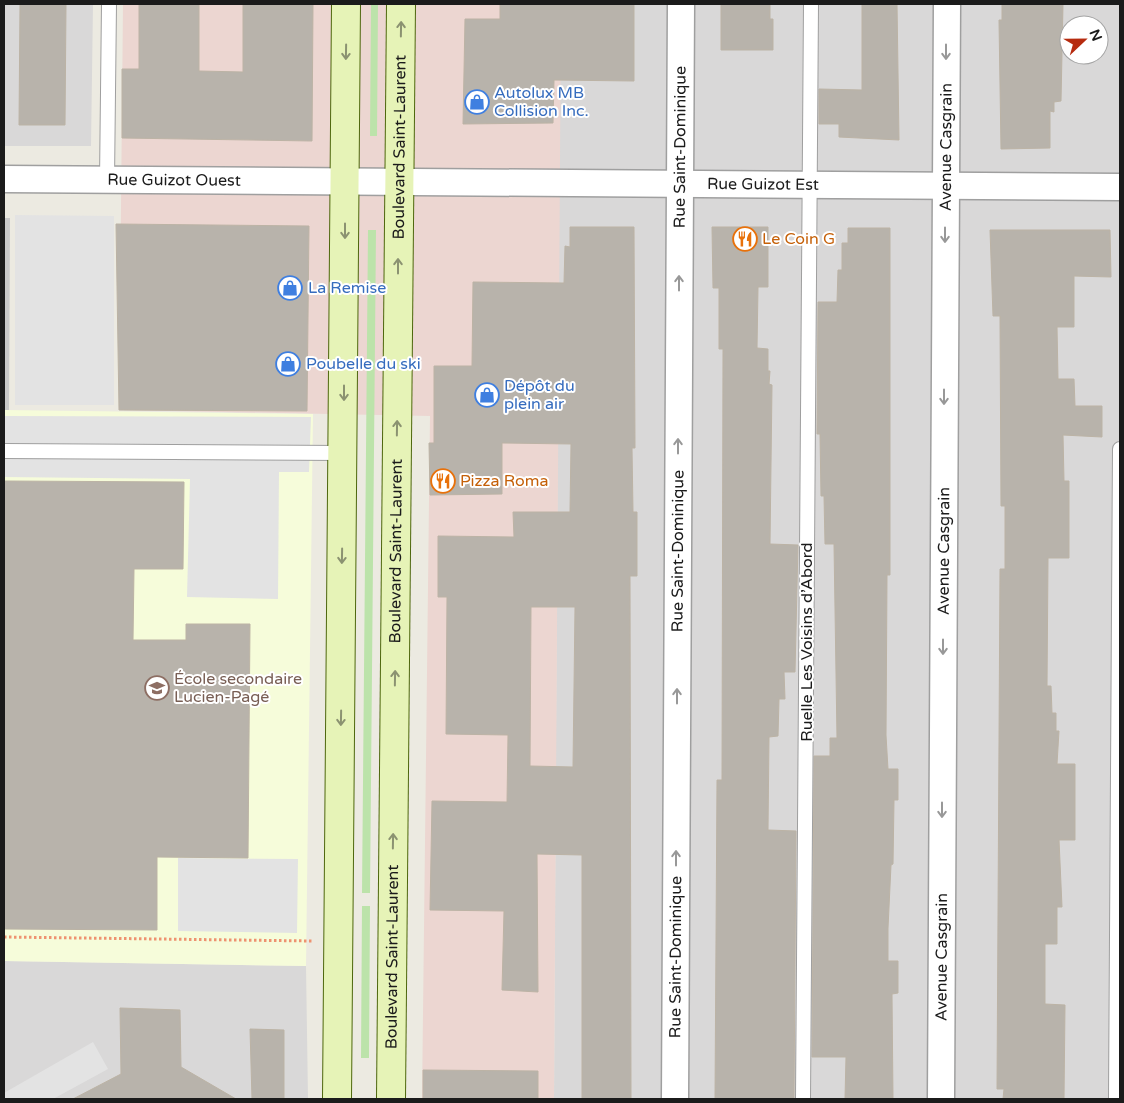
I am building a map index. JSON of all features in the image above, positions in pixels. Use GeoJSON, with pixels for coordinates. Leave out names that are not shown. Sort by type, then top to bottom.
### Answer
{"type":"FeatureCollection","features":[{"type":"Feature","properties":{"kind":"main road"},"geometry":{"type":"LineString","coordinates":[[337,1099],[346,4]]}},
{"type":"Feature","properties":{"kind":"main road","name":"Boulevard Saint-Laurent"},"geometry":{"type":"LineString","coordinates":[[391,1099],[401,4]]}},
{"type":"Feature","properties":{"kind":"street","name":"Rue Saint-Dominique"},"geometry":{"type":"LineString","coordinates":[[674,1099],[681,4]]}},
{"type":"Feature","properties":{"kind":"street","name":"Avenue Casgrain"},"geometry":{"type":"LineString","coordinates":[[941,1099],[947,4]]}},
{"type":"Feature","properties":{"kind":"street","name":"Rue Guizot Ouest"},"geometry":{"type":"LineString","coordinates":[[4,179],[345,182]]}},
{"type":"Feature","properties":{"kind":"street","name":"Rue Guizot Est"},"geometry":{"type":"LineString","coordinates":[[345,182],[1120,187]]}},
{"type":"Feature","properties":{"kind":"lane"},"geometry":{"type":"LineString","coordinates":[[107,180],[109,4]]}},
{"type":"Feature","properties":{"kind":"lane","name":"Ruelle Les Voisins d’Abord"},"geometry":{"type":"LineString","coordinates":[[803,1099],[811,4]]}},
{"type":"Feature","properties":{"kind":"lane"},"geometry":{"type":"LineString","coordinates":[[1116,1099],[1120,449]]}},
{"type":"Feature","properties":{"kind":"lane"},"geometry":{"type":"LineString","coordinates":[[4,451],[343,453]]}},
{"type":"Feature","properties":{"kind":"path"},"geometry":{"type":"LineString","coordinates":[[4,937],[315,941]]}},
{"type":"Feature","properties":{"kind":"shaded area"},"geometry":{"type":"Polygon","coordinates":[[[4,4],[93,4],[91,146],[4,146],[4,4]]]}},
{"type":"Feature","properties":{"kind":"shaded area"},"geometry":{"type":"Polygon","coordinates":[[[123,4],[561,4],[554,1099],[422,1099],[430,416],[119,410],[123,4]]]}},
{"type":"Feature","properties":{"kind":"shaded area"},"geometry":{"type":"Polygon","coordinates":[[[560,4],[1120,4],[1120,1099],[554,1099],[560,4]]]}},
{"type":"Feature","properties":{"kind":"shaded area"},"geometry":{"type":"Polygon","coordinates":[[[15,215],[114,216],[114,405],[15,405],[15,215]]]}},
{"type":"Feature","properties":{"kind":"shaded area"},"geometry":{"type":"Polygon","coordinates":[[[4,218],[10,218],[9,410],[4,410],[4,218]]]}},
{"type":"Feature","properties":{"kind":"shaded area","name":"École secondaire Lucien-Pagé"},"geometry":{"type":"Polygon","coordinates":[[[4,410],[313,414],[306,966],[4,961],[4,410]]]}},
{"type":"Feature","properties":{"kind":"shaded area"},"geometry":{"type":"Polygon","coordinates":[[[4,416],[311,417],[309,472],[279,472],[278,599],[187,597],[190,479],[4,477],[4,416]]]}},
{"type":"Feature","properties":{"kind":"shaded area"},"geometry":{"type":"Polygon","coordinates":[[[178,858],[298,859],[297,933],[178,931],[178,858]]]}},
{"type":"Feature","properties":{"kind":"shaded area"},"geometry":{"type":"Polygon","coordinates":[[[4,961],[306,966],[308,1099],[4,1099],[4,961]]]}},
{"type":"Feature","properties":{"kind":"shaded area"},"geometry":{"type":"Polygon","coordinates":[[[93,1042],[108,1069],[53,1099],[4,1099],[4,1093],[93,1042]]]}},
{"type":"Feature","properties":{"kind":"green space"},"geometry":{"type":"Polygon","coordinates":[[[371,4],[378,4],[377,136],[370,136],[371,4]]]}},
{"type":"Feature","properties":{"kind":"green space"},"geometry":{"type":"Polygon","coordinates":[[[368,230],[376,230],[370,893],[362,893],[368,230]]]}},
{"type":"Feature","properties":{"kind":"green space"},"geometry":{"type":"Polygon","coordinates":[[[362,906],[370,906],[369,1058],[361,1058],[362,906]]]}},
{"type":"Feature","properties":{"kind":"building"},"geometry":{"type":"Polygon","coordinates":[[[20,4],[66,4],[65,125],[19,125],[20,4]]]}},
{"type":"Feature","properties":{"kind":"building"},"geometry":{"type":"Polygon","coordinates":[[[139,4],[199,4],[199,71],[243,72],[243,4],[313,4],[312,141],[122,138],[122,69],[139,69],[139,4]]]}},
{"type":"Feature","properties":{"kind":"building"},"geometry":{"type":"Polygon","coordinates":[[[500,4],[634,4],[634,81],[554,80],[553,123],[463,124],[465,19],[500,19],[500,4]]]}},
{"type":"Feature","properties":{"kind":"building"},"geometry":{"type":"Polygon","coordinates":[[[721,4],[770,4],[770,19],[773,19],[773,50],[721,50],[721,4]]]}},
{"type":"Feature","properties":{"kind":"building"},"geometry":{"type":"Polygon","coordinates":[[[862,4],[897,4],[899,140],[839,137],[839,124],[819,124],[819,89],[862,90],[862,4]]]}},
{"type":"Feature","properties":{"kind":"building"},"geometry":{"type":"Polygon","coordinates":[[[1002,4],[1063,4],[1063,15],[1059,15],[1059,65],[1062,65],[1061,101],[1054,102],[1054,112],[1050,111],[1050,148],[1001,149],[999,20],[1002,20],[1002,4]]]}},
{"type":"Feature","properties":{"kind":"building"},"geometry":{"type":"Polygon","coordinates":[[[116,224],[309,226],[307,411],[119,410],[116,224]]]}},
{"type":"Feature","properties":{"kind":"building"},"geometry":{"type":"Polygon","coordinates":[[[570,227],[634,227],[635,448],[632,448],[633,512],[637,512],[637,576],[630,576],[631,1099],[582,1099],[582,855],[537,854],[538,992],[502,990],[504,911],[430,910],[432,801],[507,802],[508,735],[446,734],[447,597],[438,597],[438,536],[514,537],[513,512],[570,512],[571,444],[502,443],[502,494],[430,495],[429,443],[434,443],[434,366],[472,366],[473,282],[564,283],[565,246],[570,247],[570,227]],[[531,607],[530,766],[573,767],[575,607],[531,607]]]}},
{"type":"Feature","properties":{"kind":"building"},"geometry":{"type":"Polygon","coordinates":[[[712,227],[768,227],[768,287],[758,287],[757,348],[768,349],[769,384],[772,385],[770,544],[798,545],[795,672],[784,672],[785,699],[779,699],[778,736],[769,737],[768,830],[796,831],[794,1099],[715,1099],[717,780],[722,780],[723,349],[719,349],[719,288],[713,288],[712,227]]]}},
{"type":"Feature","properties":{"kind":"building"},"geometry":{"type":"Polygon","coordinates":[[[848,228],[890,228],[890,575],[887,575],[886,735],[888,769],[898,769],[898,800],[894,800],[893,864],[891,865],[888,928],[888,961],[898,961],[898,993],[892,994],[893,1099],[845,1099],[846,1057],[812,1057],[814,756],[830,756],[830,738],[837,738],[834,544],[825,544],[824,496],[821,496],[820,434],[817,434],[818,302],[837,302],[838,270],[842,270],[842,243],[848,243],[848,228]]]}},
{"type":"Feature","properties":{"kind":"building"},"geometry":{"type":"Polygon","coordinates":[[[990,230],[1110,230],[1111,277],[1074,276],[1074,327],[1057,327],[1058,379],[1074,379],[1075,406],[1102,406],[1102,437],[1063,435],[1064,481],[1069,481],[1069,558],[1048,558],[1047,686],[1051,686],[1052,713],[1056,713],[1056,731],[1059,731],[1057,764],[1075,764],[1075,840],[1059,840],[1062,907],[1057,907],[1057,944],[1045,944],[1045,1004],[1065,1005],[1064,1099],[1003,1099],[1004,1089],[997,1089],[1000,569],[1005,569],[1005,506],[1001,506],[1000,316],[993,316],[990,230]]]}},
{"type":"Feature","properties":{"kind":"building"},"geometry":{"type":"Polygon","coordinates":[[[4,481],[184,482],[183,569],[134,569],[133,640],[186,640],[186,624],[250,624],[248,858],[157,857],[157,930],[4,929],[4,481]]]}},
{"type":"Feature","properties":{"kind":"building"},"geometry":{"type":"Polygon","coordinates":[[[120,1008],[180,1010],[181,1067],[236,1099],[73,1099],[121,1074],[120,1008]]]}},
{"type":"Feature","properties":{"kind":"building"},"geometry":{"type":"Polygon","coordinates":[[[250,1029],[284,1030],[284,1099],[252,1099],[250,1029]]]}},
{"type":"Feature","properties":{"kind":"building"},"geometry":{"type":"Polygon","coordinates":[[[423,1070],[538,1071],[538,1099],[423,1099],[423,1070]]]}},
{"type":"Feature","properties":{"kind":"place","name":"Autolux MB Collision Inc."},"geometry":{"type":"Point","coordinates":[477,102]}},
{"type":"Feature","properties":{"kind":"place","name":"Le Coin G"},"geometry":{"type":"Point","coordinates":[745,239]}},
{"type":"Feature","properties":{"kind":"place","name":"La Remise"},"geometry":{"type":"Point","coordinates":[290,288]}},
{"type":"Feature","properties":{"kind":"place","name":"Poubelle du ski"},"geometry":{"type":"Point","coordinates":[288,364]}},
{"type":"Feature","properties":{"kind":"place","name":"Dépôt du plein air"},"geometry":{"type":"Point","coordinates":[487,395]}},
{"type":"Feature","properties":{"kind":"place","name":"Pizza Roma"},"geometry":{"type":"Point","coordinates":[443,481]}},
{"type":"Feature","properties":{"kind":"place","name":"École secondaire Lucien-Pagé"},"geometry":{"type":"Point","coordinates":[157,688]}}]}
